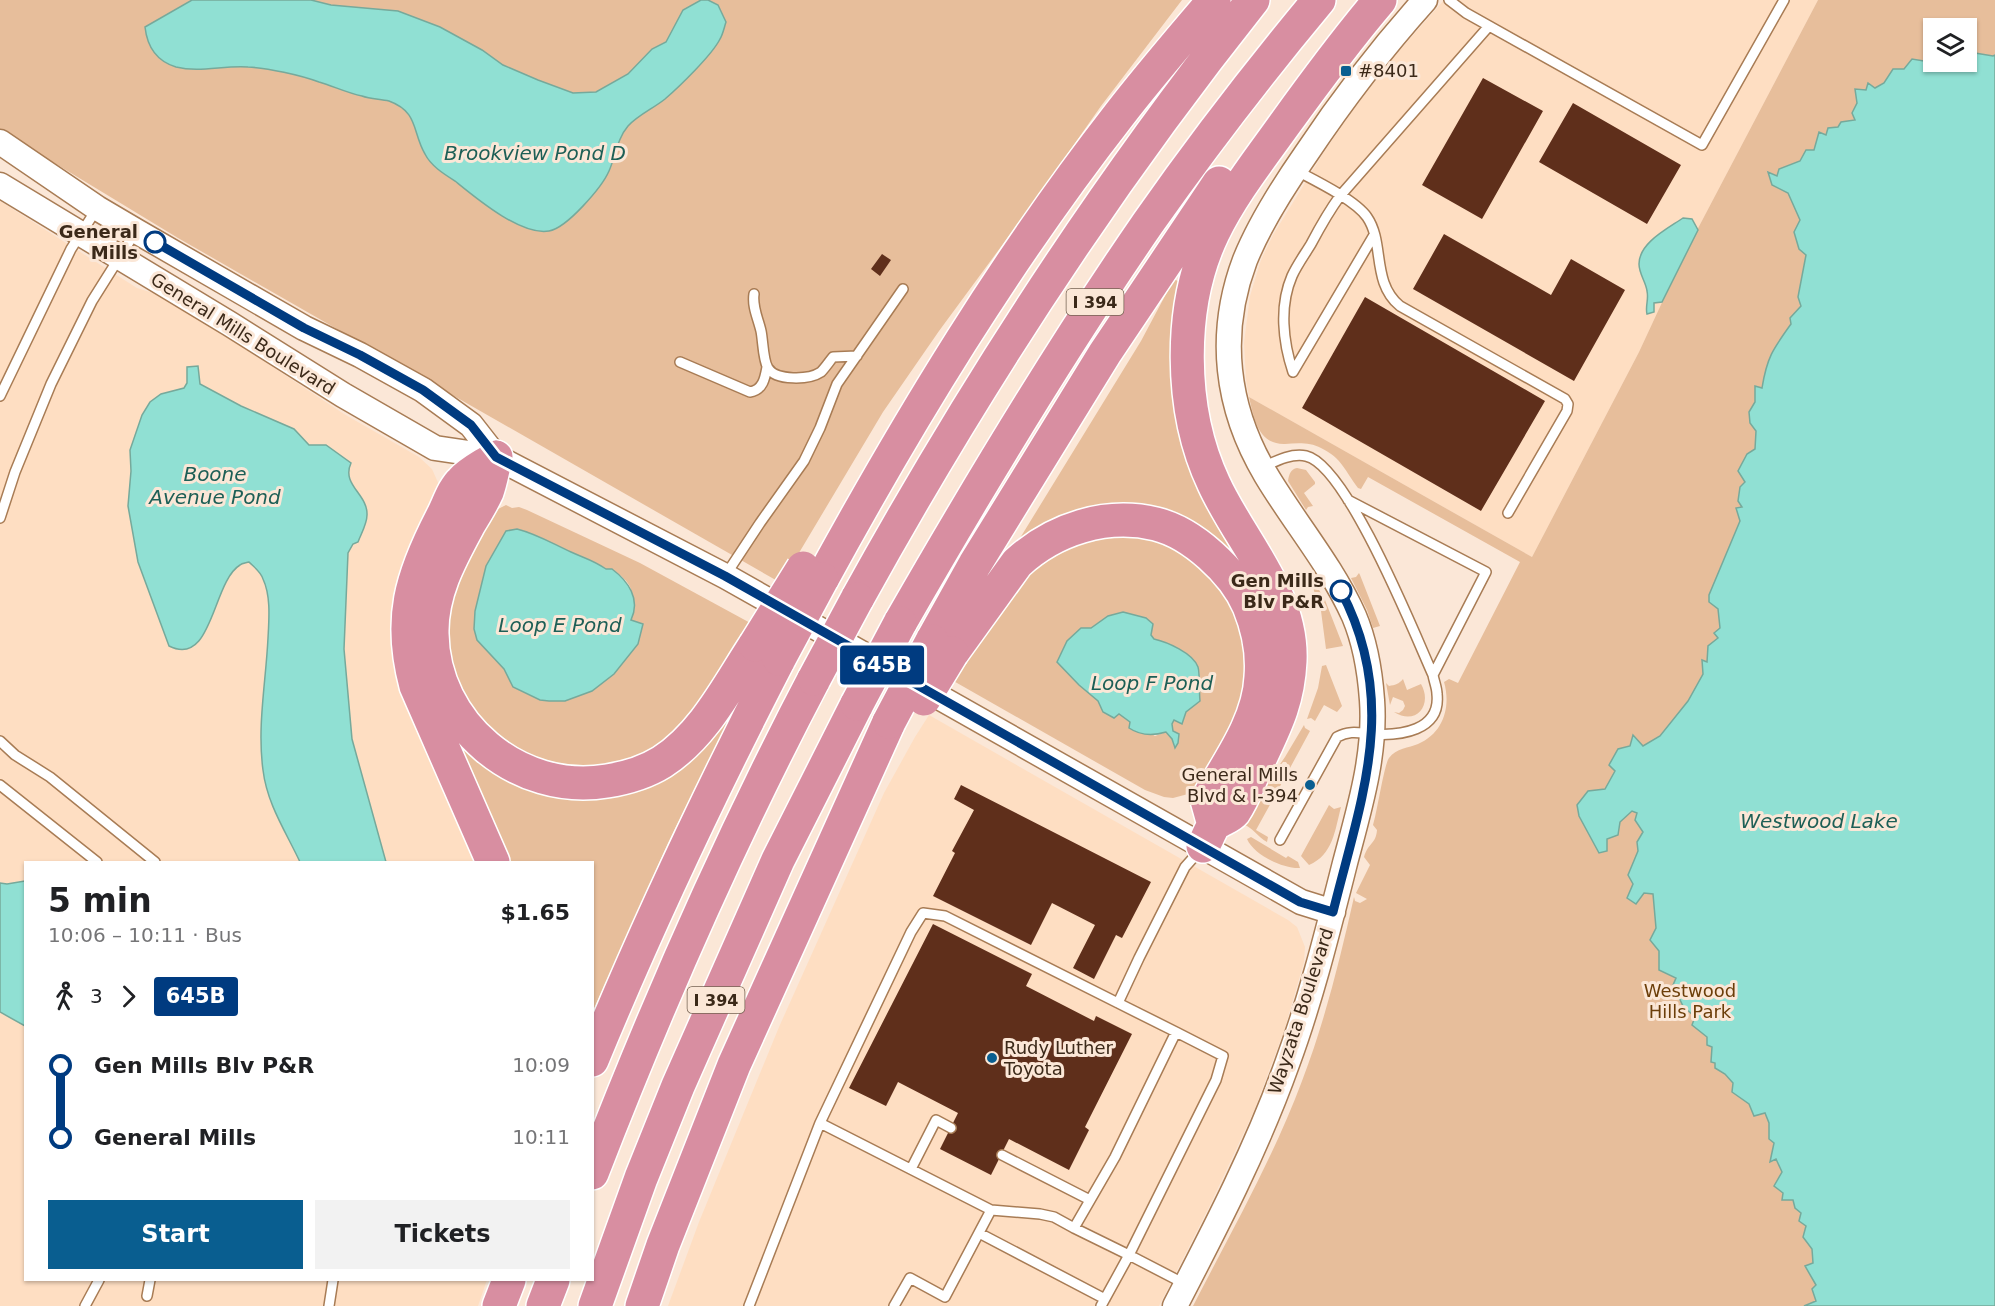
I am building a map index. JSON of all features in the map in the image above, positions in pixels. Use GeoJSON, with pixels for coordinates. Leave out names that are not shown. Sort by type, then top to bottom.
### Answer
{"type":"FeatureCollection","features":[{"type":"Feature","properties":{"kind":"highway"},"geometry":{"type":"LineString","coordinates":[[594,1055],[676,866],[736,743],[767,652],[813,573],[843,506],[930,392],[1016,258],[1086,159],[1158,66],[1214,0]]}},
{"type":"Feature","properties":{"kind":"highway","name":"I 394"},"geometry":{"type":"LineString","coordinates":[[594,1168],[685,946],[775,754],[894,532],[1073,244],[1170,107],[1253,0]]}},
{"type":"Feature","properties":{"kind":"highway","name":"I 394"},"geometry":{"type":"LineString","coordinates":[[595,1306],[641,1178],[678,1086],[778,860],[900,623],[1000,452],[1118,267],[1214,132],[1264,66],[1319,0]]}},
{"type":"Feature","properties":{"kind":"highway"},"geometry":{"type":"LineString","coordinates":[[642,1306],[663,1245],[734,1065],[823,869],[897,726],[942,647],[990,578],[1123,359],[1150,310],[1170,256],[1219,183],[1280,103],[1364,0]]}},
{"type":"Feature","properties":{"kind":"highway"},"geometry":{"type":"LineString","coordinates":[[1209,836],[1233,813],[1282,711],[1287,694],[1290,642],[1272,585],[1224,505],[1204,459],[1195,431],[1189,398],[1188,371],[1190,320],[1194,296],[1204,256],[1213,233],[1239,188],[1330,62],[1380,0]]}},
{"type":"Feature","properties":{"kind":"highway"},"geometry":{"type":"LineString","coordinates":[[496,457],[486,493],[440,582],[433,613],[432,634],[435,660],[445,690],[466,728],[493,753],[528,773],[552,780],[589,783],[633,776],[661,763],[687,741],[714,708],[767,652]]}},
{"type":"Feature","properties":{"kind":"highway"},"geometry":{"type":"LineString","coordinates":[[493,861],[416,686],[410,666],[407,632],[412,588],[425,551],[440,520],[460,482],[496,457]]}},
{"type":"Feature","properties":{"kind":"highway"},"geometry":{"type":"LineString","coordinates":[[942,647],[1017,563],[1030,551],[1060,533],[1088,524],[1120,520],[1157,524],[1188,539],[1216,560],[1249,605],[1260,648],[1261,679],[1252,719],[1207,801],[1209,836]]}},
{"type":"Feature","properties":{"kind":"highway"},"geometry":{"type":"LineString","coordinates":[[487,1306],[494,1281]]}},
{"type":"Feature","properties":{"kind":"highway"},"geometry":{"type":"LineString","coordinates":[[499,1306],[509,1281]]}},
{"type":"Feature","properties":{"kind":"highway"},"geometry":{"type":"LineString","coordinates":[[543,1306],[552,1281]]}},
{"type":"Feature","properties":{"kind":"street","name":"Wayzata Boulevard"},"geometry":{"type":"LineString","coordinates":[[1175,1306],[1241,1176],[1286,1067],[1301,1024],[1333,912],[1363,792],[1372,734],[1370,677],[1364,645],[1354,617],[1317,552],[1262,468],[1244,434],[1236,409],[1230,376],[1231,314],[1246,259],[1271,209],[1295,170],[1358,81],[1425,0]]}},
{"type":"Feature","properties":{"kind":"street","name":"General Mills Boulevard"},"geometry":{"type":"LineString","coordinates":[[0,142],[97,208],[136,231],[304,328],[360,355],[423,390],[471,425],[496,457]]}},
{"type":"Feature","properties":{"kind":"street","name":"General Mills Boulevard"},"geometry":{"type":"LineString","coordinates":[[0,185],[343,395],[435,448],[496,457],[725,576],[1209,836],[1300,902],[1333,912]]}},
{"type":"Feature","properties":{"kind":"lane"},"geometry":{"type":"LineString","coordinates":[[1449,0],[1466,13],[1702,146],[1784,0]]}},
{"type":"Feature","properties":{"kind":"lane"},"geometry":{"type":"LineString","coordinates":[[1374,235],[1293,372],[1284,338],[1285,304],[1293,275],[1340,196],[1489,26]]}},
{"type":"Feature","properties":{"kind":"lane"},"geometry":{"type":"LineString","coordinates":[[1295,170],[1340,196],[1366,216],[1374,235],[1385,287],[1390,298],[1400,306],[1565,399],[1568,404],[1567,411],[1508,513]]}},
{"type":"Feature","properties":{"kind":"lane"},"geometry":{"type":"LineString","coordinates":[[0,396],[71,249],[97,208]]}},
{"type":"Feature","properties":{"kind":"lane"},"geometry":{"type":"LineString","coordinates":[[0,518],[15,472],[51,384],[92,301],[136,231]]}},
{"type":"Feature","properties":{"kind":"lane"},"geometry":{"type":"LineString","coordinates":[[725,576],[804,461],[837,384],[903,289]]}},
{"type":"Feature","properties":{"kind":"lane"},"geometry":{"type":"LineString","coordinates":[[680,362],[750,392],[761,386],[767,367],[753,303],[754,294]]}},
{"type":"Feature","properties":{"kind":"lane"},"geometry":{"type":"LineString","coordinates":[[767,367],[780,377],[798,377],[820,372],[833,357],[856,356]]}},
{"type":"Feature","properties":{"kind":"lane"},"geometry":{"type":"LineString","coordinates":[[1262,468],[1281,458],[1298,455],[1306,456],[1322,466],[1370,536],[1433,675],[1437,694],[1432,716],[1425,725],[1400,733],[1372,734],[1354,731],[1345,732],[1336,737],[1280,840]]}},
{"type":"Feature","properties":{"kind":"lane"},"geometry":{"type":"LineString","coordinates":[[1346,499],[1486,572],[1433,675]]}},
{"type":"Feature","properties":{"kind":"lane"},"geometry":{"type":"LineString","coordinates":[[0,741],[50,777],[154,861]]}},
{"type":"Feature","properties":{"kind":"lane"},"geometry":{"type":"LineString","coordinates":[[0,785],[96,861]]}},
{"type":"Feature","properties":{"kind":"lane"},"geometry":{"type":"LineString","coordinates":[[1118,1003],[1138,958],[1185,867],[1209,836]]}},
{"type":"Feature","properties":{"kind":"lane"},"geometry":{"type":"LineString","coordinates":[[749,1306],[820,1124],[911,932],[923,913],[945,916],[1223,1056],[1216,1080],[1129,1255],[1103,1302],[979,1233]]}},
{"type":"Feature","properties":{"kind":"lane"},"geometry":{"type":"LineString","coordinates":[[1074,1228],[1115,1157],[1176,1032]]}},
{"type":"Feature","properties":{"kind":"lane"},"geometry":{"type":"LineString","coordinates":[[911,1169],[936,1120],[951,1128]]}},
{"type":"Feature","properties":{"kind":"lane"},"geometry":{"type":"LineString","coordinates":[[820,1124],[992,1210],[1040,1214],[1054,1218],[1186,1284]]}},
{"type":"Feature","properties":{"kind":"lane"},"geometry":{"type":"LineString","coordinates":[[1002,1155],[1090,1200]]}},
{"type":"Feature","properties":{"kind":"lane"},"geometry":{"type":"LineString","coordinates":[[894,1306],[910,1278],[945,1297],[992,1210]]}},
{"type":"Feature","properties":{"kind":"lane"},"geometry":{"type":"LineString","coordinates":[[85,1306],[98,1281]]}},
{"type":"Feature","properties":{"kind":"lane"},"geometry":{"type":"LineString","coordinates":[[147,1296],[150,1281]]}},
{"type":"Feature","properties":{"kind":"lane"},"geometry":{"type":"LineString","coordinates":[[329,1306],[333,1281]]}},
{"type":"Feature","properties":{"kind":"shaded area"},"geometry":{"type":"Polygon","coordinates":[[[1444,0],[1818,0],[1685,253],[1639,352],[1532,557],[1249,397],[1246,379],[1244,343],[1250,296],[1261,260],[1273,235],[1353,110],[1393,58],[1444,0]]]}},
{"type":"Feature","properties":{"kind":"shaded area"},"geometry":{"type":"Polygon","coordinates":[[[0,201],[137,288],[153,293],[198,318],[344,414],[419,457],[432,469],[440,487],[486,861],[24,861],[24,1281],[487,1281],[478,1306],[0,1306],[0,201]]]}},
{"type":"Feature","properties":{"kind":"shaded area"},"geometry":{"type":"Polygon","coordinates":[[[929,715],[1297,927],[1305,947],[1304,962],[1284,1031],[1254,1111],[1159,1306],[668,1306],[699,1222],[779,1027],[884,793],[929,715]]]}},
{"type":"Feature","properties":{"kind":"green space"},"geometry":{"type":"Polygon","coordinates":[[[0,0],[1182,0],[1101,106],[883,412],[781,583],[178,238],[0,130],[0,0]]]}},
{"type":"Feature","properties":{"kind":"green space","name":"Westwood Hills Park"},"geometry":{"type":"Polygon","coordinates":[[[1818,0],[1995,0],[1995,1306],[1193,1306],[1265,1167],[1291,1110],[1318,1036],[1354,897],[1355,901],[1360,903],[1367,899],[1356,893],[1370,865],[1364,857],[1376,835],[1377,830],[1373,825],[1387,762],[1395,752],[1427,739],[1439,726],[1446,709],[1444,682],[1449,679],[1458,683],[1520,562],[1368,477],[1361,489],[1358,488],[1343,465],[1317,446],[1276,443],[1269,440],[1263,435],[1255,421],[1249,397],[1532,557],[1639,352],[1685,253],[1818,0]]]}},
{"type":"Feature","properties":{"kind":"green space"},"geometry":{"type":"Polygon","coordinates":[[[1174,279],[1187,286],[1179,336],[1259,580],[1192,529],[1017,543],[1141,341],[1174,279]]]}},
{"type":"Feature","properties":{"kind":"green space"},"geometry":{"type":"Polygon","coordinates":[[[1293,469],[1306,470],[1315,482],[1304,493],[1313,506],[1306,510],[1288,481],[1293,469]]]}},
{"type":"Feature","properties":{"kind":"green space"},"geometry":{"type":"Polygon","coordinates":[[[506,505],[527,510],[640,563],[754,625],[682,735],[621,770],[527,763],[471,713],[447,654],[451,588],[492,512],[506,505]],[[517,529],[506,531],[477,640],[504,669],[513,687],[540,700],[549,701],[631,620],[631,590],[626,580],[612,569],[606,569],[538,536],[517,529]]]}},
{"type":"Feature","properties":{"kind":"green space"},"geometry":{"type":"Polygon","coordinates":[[[1093,528],[1179,544],[1231,599],[1249,653],[1243,707],[1198,787],[1188,794],[1173,798],[1145,790],[950,679],[1021,569],[1093,528]],[[1123,612],[1091,628],[1081,628],[1067,641],[1057,662],[1091,694],[1128,720],[1155,736],[1166,732],[1172,739],[1174,747],[1172,724],[1174,720],[1182,724],[1186,712],[1200,701],[1199,670],[1191,657],[1172,645],[1154,639],[1151,635],[1153,624],[1146,618],[1123,612]]]}},
{"type":"Feature","properties":{"kind":"green space"},"geometry":{"type":"Polygon","coordinates":[[[1359,573],[1380,626],[1373,628],[1351,578],[1356,577],[1359,573]]]}},
{"type":"Feature","properties":{"kind":"green space"},"geometry":{"type":"Polygon","coordinates":[[[1315,583],[1325,600],[1343,646],[1326,649],[1321,611],[1312,585],[1315,583]]]}},
{"type":"Feature","properties":{"kind":"green space"},"geometry":{"type":"Polygon","coordinates":[[[1326,665],[1342,706],[1337,712],[1324,705],[1315,721],[1311,718],[1307,719],[1318,688],[1322,666],[1326,665]]]}},
{"type":"Feature","properties":{"kind":"green space"},"geometry":{"type":"Polygon","coordinates":[[[1403,679],[1407,690],[1421,684],[1424,692],[1424,706],[1415,715],[1402,716],[1394,712],[1399,713],[1405,706],[1403,701],[1393,697],[1390,705],[1386,683],[1389,686],[1403,679]]]}},
{"type":"Feature","properties":{"kind":"green space"},"geometry":{"type":"Polygon","coordinates":[[[741,695],[668,843],[594,1009],[594,861],[502,861],[440,704],[589,791],[741,695]]]}},
{"type":"Feature","properties":{"kind":"green space"},"geometry":{"type":"Polygon","coordinates":[[[1304,725],[1310,731],[1290,768],[1286,762],[1279,767],[1282,771],[1289,770],[1256,830],[1268,837],[1267,842],[1244,825],[1248,810],[1304,725]]]}},
{"type":"Feature","properties":{"kind":"green space"},"geometry":{"type":"Polygon","coordinates":[[[1329,805],[1334,809],[1341,807],[1335,833],[1323,855],[1309,865],[1301,856],[1329,805]]]}},
{"type":"Feature","properties":{"kind":"green space"},"geometry":{"type":"Polygon","coordinates":[[[1251,837],[1286,858],[1288,856],[1298,862],[1300,868],[1286,866],[1262,855],[1247,839],[1251,837]]]}},
{"type":"Feature","properties":{"kind":"water","name":"Brookview Pond D"},"geometry":{"type":"Polygon","coordinates":[[[192,0],[311,0],[331,5],[398,11],[440,27],[482,50],[503,65],[573,93],[596,92],[628,74],[652,49],[666,42],[683,10],[701,0],[708,0],[718,5],[726,22],[716,46],[695,70],[665,99],[628,126],[621,136],[605,178],[592,196],[565,223],[549,231],[538,231],[525,228],[499,214],[438,169],[425,154],[410,117],[399,106],[389,101],[356,95],[311,79],[274,70],[239,67],[185,69],[163,61],[150,46],[145,27],[192,0]]]}},
{"type":"Feature","properties":{"kind":"water","name":"Westwood Lake"},"geometry":{"type":"Polygon","coordinates":[[[1977,53],[1995,55],[1995,1306],[1804,1306],[1816,1301],[1812,1289],[1816,1285],[1805,1266],[1813,1263],[1812,1249],[1803,1237],[1806,1226],[1799,1221],[1801,1213],[1795,1208],[1793,1200],[1782,1200],[1783,1193],[1774,1186],[1782,1172],[1776,1159],[1770,1162],[1774,1143],[1769,1139],[1769,1123],[1765,1113],[1754,1116],[1749,1104],[1732,1092],[1733,1083],[1715,1068],[1715,1063],[1711,1062],[1712,1047],[1707,1045],[1707,1037],[1692,1025],[1695,1017],[1683,1006],[1673,985],[1676,978],[1659,970],[1659,951],[1650,940],[1656,928],[1653,894],[1644,893],[1636,904],[1627,898],[1633,884],[1628,875],[1638,851],[1637,842],[1643,832],[1635,820],[1637,813],[1632,811],[1620,822],[1618,835],[1607,839],[1607,851],[1599,853],[1579,816],[1577,805],[1588,791],[1605,789],[1615,771],[1609,765],[1618,749],[1630,746],[1633,735],[1643,746],[1660,736],[1688,701],[1703,674],[1702,660],[1707,662],[1708,646],[1718,638],[1714,633],[1720,628],[1718,609],[1709,602],[1709,595],[1740,521],[1736,508],[1742,507],[1738,501],[1740,487],[1745,482],[1738,471],[1747,454],[1755,449],[1756,431],[1750,423],[1749,412],[1755,402],[1755,386],[1762,388],[1766,368],[1772,354],[1791,324],[1790,318],[1801,306],[1798,297],[1806,255],[1799,249],[1794,232],[1800,220],[1788,193],[1772,185],[1768,172],[1777,176],[1779,169],[1800,161],[1806,150],[1814,150],[1819,132],[1826,135],[1828,128],[1838,127],[1841,122],[1855,120],[1852,113],[1857,103],[1855,89],[1866,90],[1868,83],[1875,88],[1884,83],[1893,69],[1904,69],[1912,59],[1923,61],[1923,72],[1977,72],[1977,53]]]}},
{"type":"Feature","properties":{"kind":"water"},"geometry":{"type":"Polygon","coordinates":[[[1683,218],[1692,219],[1698,230],[1662,302],[1654,303],[1654,312],[1647,314],[1646,288],[1639,268],[1640,256],[1655,237],[1683,218]]]}},
{"type":"Feature","properties":{"kind":"water","name":"Boone Avenue Pond"},"geometry":{"type":"Polygon","coordinates":[[[198,366],[200,384],[241,406],[294,429],[309,445],[326,445],[351,463],[349,477],[364,501],[367,515],[358,542],[353,544],[348,553],[344,649],[352,739],[386,861],[300,861],[278,818],[268,795],[261,754],[261,721],[269,608],[266,586],[261,574],[249,562],[240,565],[231,574],[203,635],[195,645],[184,650],[169,646],[138,562],[128,506],[130,450],[142,415],[150,402],[161,394],[184,388],[187,383],[187,367],[198,366]]]}},
{"type":"Feature","properties":{"kind":"water","name":"Loop E Pond"},"geometry":{"type":"Polygon","coordinates":[[[517,529],[538,536],[606,569],[612,569],[628,585],[634,598],[634,612],[631,620],[643,624],[638,644],[614,674],[592,691],[565,701],[540,700],[513,687],[504,669],[477,640],[474,629],[475,611],[486,566],[506,531],[517,529]]]}},
{"type":"Feature","properties":{"kind":"water","name":"Loop F Pond"},"geometry":{"type":"Polygon","coordinates":[[[1123,612],[1146,618],[1153,624],[1151,635],[1154,639],[1172,645],[1185,653],[1198,667],[1200,701],[1186,712],[1182,724],[1174,720],[1173,731],[1179,734],[1175,748],[1166,732],[1152,735],[1138,733],[1129,728],[1130,722],[1119,714],[1114,718],[1103,712],[1098,701],[1057,662],[1067,641],[1081,628],[1091,628],[1108,616],[1123,612]]]}},
{"type":"Feature","properties":{"kind":"water"},"geometry":{"type":"Polygon","coordinates":[[[24,881],[24,1025],[0,1012],[0,883],[24,881]]]}},
{"type":"Feature","properties":{"kind":"building"},"geometry":{"type":"Polygon","coordinates":[[[1483,78],[1543,111],[1482,219],[1422,185],[1483,78]]]}},
{"type":"Feature","properties":{"kind":"building"},"geometry":{"type":"Polygon","coordinates":[[[1573,103],[1681,165],[1647,224],[1539,162],[1573,103]]]}},
{"type":"Feature","properties":{"kind":"building"},"geometry":{"type":"Polygon","coordinates":[[[1444,234],[1551,295],[1571,259],[1625,290],[1574,381],[1413,289],[1444,234]]]}},
{"type":"Feature","properties":{"kind":"building"},"geometry":{"type":"Polygon","coordinates":[[[882,254],[891,260],[880,276],[871,269],[882,254]]]}},
{"type":"Feature","properties":{"kind":"building"},"geometry":{"type":"Polygon","coordinates":[[[1365,297],[1545,401],[1481,511],[1302,408],[1365,297]]]}},
{"type":"Feature","properties":{"kind":"building"},"geometry":{"type":"Polygon","coordinates":[[[961,785],[1151,882],[1122,938],[1116,935],[1094,979],[1073,968],[1095,925],[1052,903],[1031,945],[933,896],[955,853],[952,851],[974,810],[954,799],[961,785]]]}},
{"type":"Feature","properties":{"kind":"building","name":"Rudy Luther Toyota"},"geometry":{"type":"Polygon","coordinates":[[[933,924],[1032,974],[1026,986],[1094,1021],[1096,1016],[1132,1034],[1085,1127],[1089,1130],[1069,1170],[1009,1139],[991,1175],[940,1149],[958,1113],[898,1082],[886,1106],[849,1088],[933,924]]]}},
{"type":"Feature","properties":{"kind":"bus line","name":"645B"},"geometry":{"type":"LineString","coordinates":[[155,242],[304,328],[360,355],[423,390],[471,425],[496,457],[725,576],[1300,902],[1333,912],[1363,792],[1372,734],[1370,677],[1364,645],[1341,591]]}},
{"type":"Feature","properties":{"kind":"place","name":"#8401"},"geometry":{"type":"Point","coordinates":[1346,71]}},
{"type":"Feature","properties":{"kind":"place","name":"General Mills"},"geometry":{"type":"Point","coordinates":[155,242]}},
{"type":"Feature","properties":{"kind":"place","name":"Gen Mills Blv P&R"},"geometry":{"type":"Point","coordinates":[1341,591]}},
{"type":"Feature","properties":{"kind":"place","name":"General Mills Blvd & I-394"},"geometry":{"type":"Point","coordinates":[1310,785]}},
{"type":"Feature","properties":{"kind":"place","name":"Rudy Luther Toyota"},"geometry":{"type":"Point","coordinates":[992,1058]}}]}
